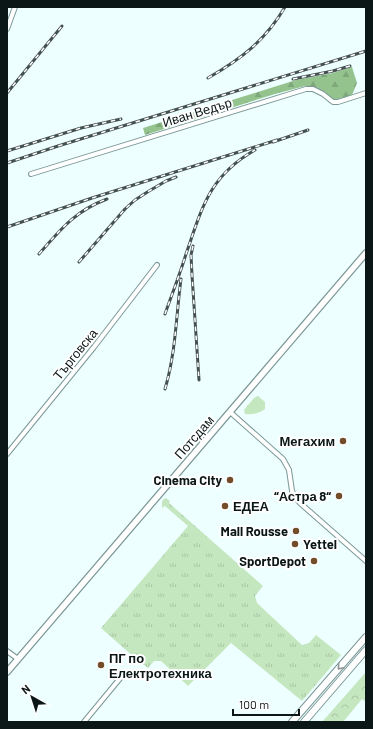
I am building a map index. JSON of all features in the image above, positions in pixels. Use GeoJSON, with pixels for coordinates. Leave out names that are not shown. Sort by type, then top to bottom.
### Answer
{"type":"FeatureCollection","features":[{"type":"Feature","properties":{"kind":"main road"},"geometry":{"type":"LineString","coordinates":[[292,722],[366,637]]}},
{"type":"Feature","properties":{"kind":"main road"},"geometry":{"type":"LineString","coordinates":[[304,722],[366,650]]}},
{"type":"Feature","properties":{"kind":"street"},"geometry":{"type":"LineString","coordinates":[[7,29],[15,7]]}},
{"type":"Feature","properties":{"kind":"street","name":"Иван Ведър"},"geometry":{"type":"LineString","coordinates":[[31,174],[306,89],[313,89],[323,94],[333,102],[338,102],[366,93]]}},
{"type":"Feature","properties":{"kind":"street","name":"Потсдам"},"geometry":{"type":"LineString","coordinates":[[7,672],[366,253]]}},
{"type":"Feature","properties":{"kind":"street","name":"Търговска"},"geometry":{"type":"LineString","coordinates":[[7,454],[94,347],[157,265]]}},
{"type":"Feature","properties":{"kind":"street"},"geometry":{"type":"LineString","coordinates":[[230,412],[283,459],[289,470],[292,491],[300,503],[366,561]]}},
{"type":"Feature","properties":{"kind":"street"},"geometry":{"type":"LineString","coordinates":[[7,651],[18,659]]}},
{"type":"Feature","properties":{"kind":"street"},"geometry":{"type":"LineString","coordinates":[[84,722],[122,676]]}},
{"type":"Feature","properties":{"kind":"green space"},"geometry":{"type":"Polygon","coordinates":[[[352,67],[357,83],[352,95],[336,100],[315,87],[305,86],[145,135],[143,128],[296,80],[333,73],[352,67]]]}},
{"type":"Feature","properties":{"kind":"green space"},"geometry":{"type":"Polygon","coordinates":[[[258,396],[265,402],[265,409],[261,412],[245,414],[244,410],[254,398],[258,396]]]}},
{"type":"Feature","properties":{"kind":"green space"},"geometry":{"type":"Polygon","coordinates":[[[166,498],[170,501],[169,503],[263,586],[255,596],[257,603],[302,645],[309,643],[316,635],[341,655],[302,701],[231,643],[188,686],[161,661],[154,661],[148,668],[101,628],[188,526],[165,506],[162,508],[162,503],[166,498]]]}},
{"type":"Feature","properties":{"kind":"green space"},"geometry":{"type":"Polygon","coordinates":[[[366,672],[366,702],[362,699],[343,722],[322,722],[366,672]]]}},
{"type":"Feature","properties":{"kind":"railway"},"geometry":{"type":"LineString","coordinates":[[208,78],[242,56],[261,39],[285,7]]}},
{"type":"Feature","properties":{"kind":"railway"},"geometry":{"type":"LineString","coordinates":[[7,93],[62,26]]}},
{"type":"Feature","properties":{"kind":"railway"},"geometry":{"type":"LineString","coordinates":[[7,163],[366,51]]}},
{"type":"Feature","properties":{"kind":"railway"},"geometry":{"type":"LineString","coordinates":[[293,79],[350,66]]}},
{"type":"Feature","properties":{"kind":"railway"},"geometry":{"type":"LineString","coordinates":[[7,151],[81,128],[121,119]]}},
{"type":"Feature","properties":{"kind":"railway"},"geometry":{"type":"LineString","coordinates":[[273,142],[308,130]]}},
{"type":"Feature","properties":{"kind":"railway"},"geometry":{"type":"LineString","coordinates":[[7,227],[92,198],[277,140]]}},
{"type":"Feature","properties":{"kind":"railway"},"geometry":{"type":"LineString","coordinates":[[165,314],[197,222],[209,194],[227,171],[239,160],[255,150]]}},
{"type":"Feature","properties":{"kind":"railway"},"geometry":{"type":"LineString","coordinates":[[79,262],[125,209],[135,200],[166,181],[176,177]]}},
{"type":"Feature","properties":{"kind":"railway"},"geometry":{"type":"LineString","coordinates":[[39,254],[77,215],[107,199]]}},
{"type":"Feature","properties":{"kind":"railway"},"geometry":{"type":"LineString","coordinates":[[193,246],[191,255],[199,380]]}},
{"type":"Feature","properties":{"kind":"railway"},"geometry":{"type":"LineString","coordinates":[[165,389],[174,348],[181,279]]}},
{"type":"Feature","properties":{"kind":"place","name":"Мегахим"},"geometry":{"type":"Point","coordinates":[343,441]}},
{"type":"Feature","properties":{"kind":"place","name":"Cinema City"},"geometry":{"type":"Point","coordinates":[230,480]}},
{"type":"Feature","properties":{"kind":"place","name":"“Астра 8“"},"geometry":{"type":"Point","coordinates":[339,496]}},
{"type":"Feature","properties":{"kind":"place","name":"ЕДЕА"},"geometry":{"type":"Point","coordinates":[225,506]}},
{"type":"Feature","properties":{"kind":"place","name":"Mall Rousse"},"geometry":{"type":"Point","coordinates":[296,531]}},
{"type":"Feature","properties":{"kind":"place","name":"Yettel"},"geometry":{"type":"Point","coordinates":[295,544]}},
{"type":"Feature","properties":{"kind":"place","name":"SportDepot"},"geometry":{"type":"Point","coordinates":[314,561]}},
{"type":"Feature","properties":{"kind":"place","name":"ПГ по Електротехника"},"geometry":{"type":"Point","coordinates":[101,665]}}]}
